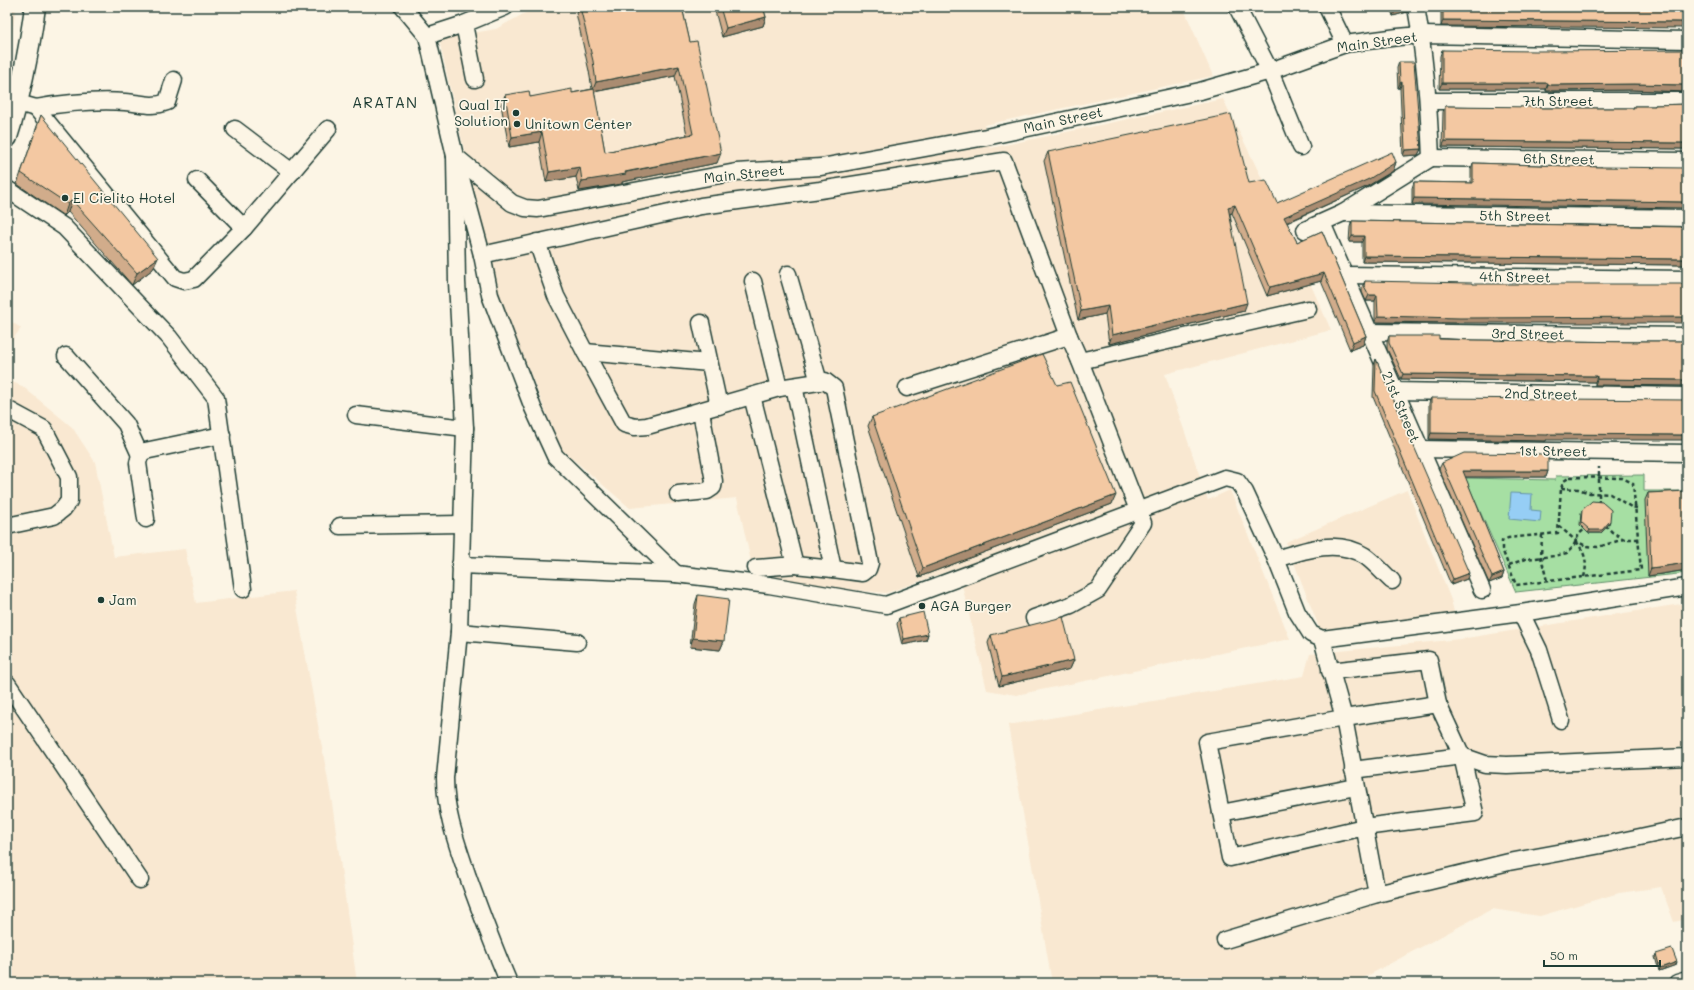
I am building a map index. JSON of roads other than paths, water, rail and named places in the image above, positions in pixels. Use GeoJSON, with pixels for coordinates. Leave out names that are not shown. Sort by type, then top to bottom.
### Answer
{"type":"FeatureCollection","features":[{"type":"Feature","properties":{"kind":"main road"},"geometry":{"type":"LineString","coordinates":[[7,136],[27,106],[35,7]]}},
{"type":"Feature","properties":{"kind":"street"},"geometry":{"type":"LineString","coordinates":[[404,7],[427,36],[454,156],[482,255],[490,295],[533,408],[555,456],[676,574]]}},
{"type":"Feature","properties":{"kind":"street"},"geometry":{"type":"LineString","coordinates":[[427,36],[464,24],[505,7]]}},
{"type":"Feature","properties":{"kind":"street"},"geometry":{"type":"LineString","coordinates":[[1237,7],[1270,71],[1302,147]]}},
{"type":"Feature","properties":{"kind":"street"},"geometry":{"type":"LineString","coordinates":[[1327,7],[1345,44]]}},
{"type":"Feature","properties":{"kind":"street"},"geometry":{"type":"LineString","coordinates":[[1305,230],[1343,213],[1431,158],[1429,101],[1416,7]]}},
{"type":"Feature","properties":{"kind":"street"},"geometry":{"type":"LineString","coordinates":[[464,24],[475,80]]}},
{"type":"Feature","properties":{"kind":"street","name":"Main Street"},"geometry":{"type":"LineString","coordinates":[[454,156],[512,203],[525,208],[538,209],[736,172],[821,167],[986,137],[1200,91],[1270,71],[1345,44],[1398,36],[1421,35],[1687,40]]}},
{"type":"Feature","properties":{"kind":"street"},"geometry":{"type":"LineString","coordinates":[[27,106],[96,102],[126,102],[158,106],[167,102],[174,80]]}},
{"type":"Feature","properties":{"kind":"street","name":"7th Street"},"geometry":{"type":"LineString","coordinates":[[1429,101],[1687,101]]}},
{"type":"Feature","properties":{"kind":"street"},"geometry":{"type":"LineString","coordinates":[[27,106],[176,278],[184,281],[194,279],[244,228],[328,129]]}},
{"type":"Feature","properties":{"kind":"street"},"geometry":{"type":"LineString","coordinates":[[235,129],[292,172]]}},
{"type":"Feature","properties":{"kind":"street"},"geometry":{"type":"LineString","coordinates":[[454,156],[456,282],[465,428],[459,632],[445,778],[445,794],[450,825],[489,938],[509,983]]}},
{"type":"Feature","properties":{"kind":"street","name":"6th Street"},"geometry":{"type":"LineString","coordinates":[[1431,158],[1687,161]]}},
{"type":"Feature","properties":{"kind":"street"},"geometry":{"type":"LineString","coordinates":[[482,255],[701,206],[820,190],[1004,161],[1069,336],[1143,523],[1098,590],[1071,605],[1034,618]]}},
{"type":"Feature","properties":{"kind":"street"},"geometry":{"type":"LineString","coordinates":[[197,180],[244,228]]}},
{"type":"Feature","properties":{"kind":"street"},"geometry":{"type":"LineString","coordinates":[[7,189],[64,227],[169,337],[216,398],[243,589]]}},
{"type":"Feature","properties":{"kind":"street","name":"5th Street"},"geometry":{"type":"LineString","coordinates":[[1343,213],[1687,218]]}},
{"type":"Feature","properties":{"kind":"street","name":"21st Street"},"geometry":{"type":"LineString","coordinates":[[1322,223],[1482,590]]}},
{"type":"Feature","properties":{"kind":"street"},"geometry":{"type":"LineString","coordinates":[[537,242],[556,296],[624,424],[636,427],[647,426],[787,387],[825,381],[834,388],[870,563],[868,569],[863,573],[795,565],[756,568]]}},
{"type":"Feature","properties":{"kind":"street"},"geometry":{"type":"LineString","coordinates":[[788,274],[819,382]]}},
{"type":"Feature","properties":{"kind":"street","name":"4th Street"},"geometry":{"type":"LineString","coordinates":[[1344,274],[1687,279]]}},
{"type":"Feature","properties":{"kind":"street"},"geometry":{"type":"LineString","coordinates":[[753,281],[787,387],[833,569]]}},
{"type":"Feature","properties":{"kind":"street"},"geometry":{"type":"LineString","coordinates":[[1080,361],[1308,309]]}},
{"type":"Feature","properties":{"kind":"street"},"geometry":{"type":"LineString","coordinates":[[701,323],[719,406]]}},
{"type":"Feature","properties":{"kind":"street","name":"3rd Street"},"geometry":{"type":"LineString","coordinates":[[1369,332],[1687,336]]}},
{"type":"Feature","properties":{"kind":"street"},"geometry":{"type":"LineString","coordinates":[[907,388],[1069,336]]}},
{"type":"Feature","properties":{"kind":"street"},"geometry":{"type":"LineString","coordinates":[[585,352],[709,363]]}},
{"type":"Feature","properties":{"kind":"street"},"geometry":{"type":"LineString","coordinates":[[66,356],[126,424],[140,455]]}},
{"type":"Feature","properties":{"kind":"street","name":"2nd Street"},"geometry":{"type":"LineString","coordinates":[[1394,391],[1687,396]]}},
{"type":"Feature","properties":{"kind":"street"},"geometry":{"type":"LineString","coordinates":[[752,396],[795,565]]}},
{"type":"Feature","properties":{"kind":"street"},"geometry":{"type":"LineString","coordinates":[[7,409],[44,429],[69,476],[69,501],[63,509],[54,516],[7,526]]}},
{"type":"Feature","properties":{"kind":"street"},"geometry":{"type":"LineString","coordinates":[[678,494],[706,491],[713,486],[714,481],[701,412]]}},
{"type":"Feature","properties":{"kind":"street"},"geometry":{"type":"LineString","coordinates":[[356,415],[465,428]]}},
{"type":"Feature","properties":{"kind":"street"},"geometry":{"type":"LineString","coordinates":[[146,519],[138,463],[140,455],[145,451],[222,434]]}},
{"type":"Feature","properties":{"kind":"street","name":"1st Street"},"geometry":{"type":"LineString","coordinates":[[1420,449],[1687,452]]}},
{"type":"Feature","properties":{"kind":"street"},"geometry":{"type":"LineString","coordinates":[[460,565],[676,574],[769,585],[886,605],[1225,478],[1236,481],[1244,492],[1276,559],[1297,612],[1311,634],[1322,639],[1521,613],[1687,587]]}},
{"type":"Feature","properties":{"kind":"street"},"geometry":{"type":"LineString","coordinates":[[340,526],[461,524]]}},
{"type":"Feature","properties":{"kind":"street"},"geometry":{"type":"LineString","coordinates":[[1276,559],[1300,551],[1337,546],[1352,549],[1366,556],[1392,581]]}},
{"type":"Feature","properties":{"kind":"street"},"geometry":{"type":"LineString","coordinates":[[1521,613],[1539,650],[1561,720]]}},
{"type":"Feature","properties":{"kind":"street"},"geometry":{"type":"LineString","coordinates":[[459,632],[577,642]]}},
{"type":"Feature","properties":{"kind":"street"},"geometry":{"type":"LineString","coordinates":[[1322,639],[1344,718],[1377,894]]}},
{"type":"Feature","properties":{"kind":"street"},"geometry":{"type":"LineString","coordinates":[[1330,671],[1429,660],[1438,704],[1462,756],[1475,813],[1364,828],[1230,858],[1207,742],[1344,718],[1438,704]]}},
{"type":"Feature","properties":{"kind":"street"},"geometry":{"type":"LineString","coordinates":[[7,683],[140,880]]}},
{"type":"Feature","properties":{"kind":"street"},"geometry":{"type":"LineString","coordinates":[[1353,770],[1462,756],[1486,764],[1507,765],[1687,757]]}},
{"type":"Feature","properties":{"kind":"street"},"geometry":{"type":"LineString","coordinates":[[1221,813],[1356,787]]}},
{"type":"Feature","properties":{"kind":"street"},"geometry":{"type":"LineString","coordinates":[[1225,940],[1377,894],[1509,862],[1612,843],[1687,827]]}},
{"type":"Feature","properties":{"kind":"street"},"geometry":{"type":"LineString","coordinates":[[1677,983],[1687,980]]}},
{"type":"Feature","properties":{"kind":"water"},"geometry":{"type":"Polygon","coordinates":[[[1511,493],[1532,494],[1531,510],[1541,511],[1540,522],[1509,519],[1511,493]]]}},
{"type":"Feature","properties":{"kind":"place","name":"Qual IT Solution"},"geometry":{"type":"Point","coordinates":[516,113]}},
{"type":"Feature","properties":{"kind":"place","name":"Unitown Center"},"geometry":{"type":"Point","coordinates":[517,124]}},
{"type":"Feature","properties":{"kind":"place","name":"El Cielito Hotel"},"geometry":{"type":"Point","coordinates":[65,198]}},
{"type":"Feature","properties":{"kind":"place","name":"Jam"},"geometry":{"type":"Point","coordinates":[101,600]}},
{"type":"Feature","properties":{"kind":"place","name":"AGA Burger"},"geometry":{"type":"Point","coordinates":[922,606]}},
{"type":"Feature","properties":{"kind":"district","name":"ARATAN"},"geometry":{"type":"Point","coordinates":[385,103]}}]}
